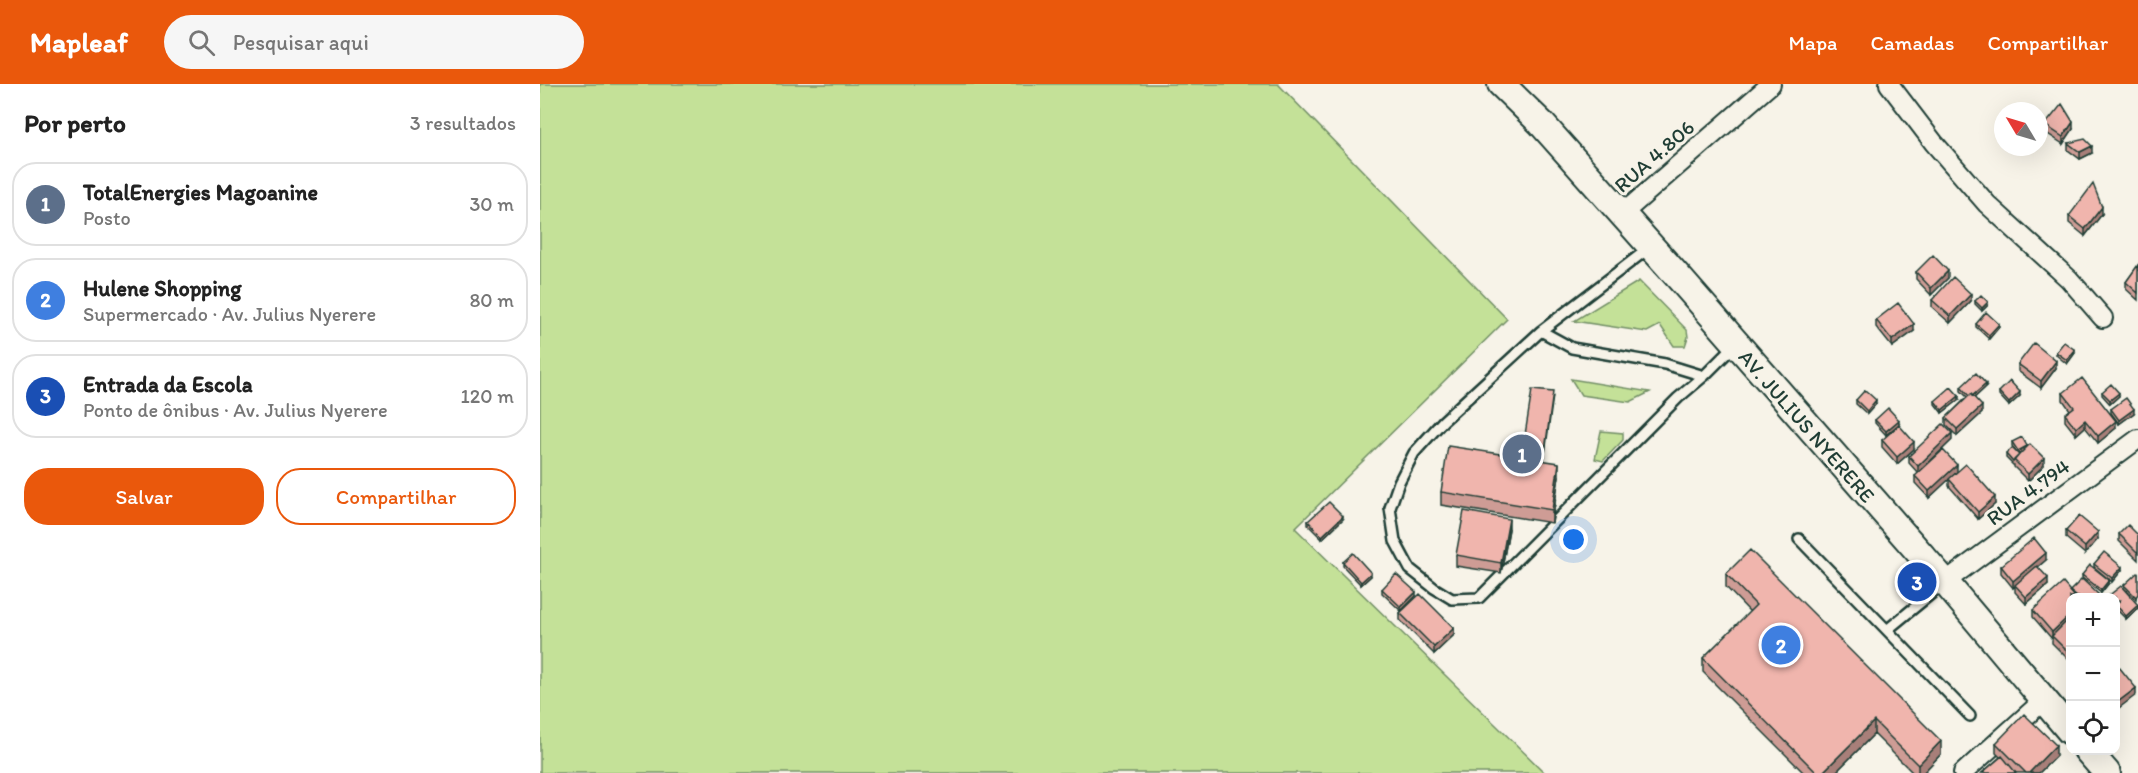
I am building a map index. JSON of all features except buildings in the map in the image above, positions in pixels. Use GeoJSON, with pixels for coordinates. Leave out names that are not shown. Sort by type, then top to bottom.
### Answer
{"type":"FeatureCollection","features":[{"type":"Feature","properties":{"kind":"main road","name":"AV. JULIUS NYERERE"},"geometry":{"type":"LineString","coordinates":[[1502,84],[1541,123],[1651,247],[1945,582],[2066,726]]}},
{"type":"Feature","properties":{"kind":"main road","name":"AV. JULIUS NYERERE"},"geometry":{"type":"LineString","coordinates":[[1517,84],[1541,123]]}},
{"type":"Feature","properties":{"kind":"main road"},"geometry":{"type":"LineString","coordinates":[[2091,755],[2107,773]]}},
{"type":"Feature","properties":{"kind":"street","name":"RUA 4.806"},"geometry":{"type":"LineString","coordinates":[[1622,215],[1771,84]]}},
{"type":"Feature","properties":{"kind":"street"},"geometry":{"type":"LineString","coordinates":[[1889,84],[1934,142],[1987,204],[2069,279],[2103,318]]}},
{"type":"Feature","properties":{"kind":"street","name":"RUA 4.794"},"geometry":{"type":"LineString","coordinates":[[1945,582],[2138,439]]}},
{"type":"Feature","properties":{"kind":"street"},"geometry":{"type":"LineString","coordinates":[[1963,773],[2044,700]]}},
{"type":"Feature","properties":{"kind":"lane"},"geometry":{"type":"LineString","coordinates":[[1651,247],[1541,331],[1443,420],[1414,453],[1399,482],[1390,508],[1395,541],[1410,569],[1434,588],[1452,598],[1479,598],[1678,398],[1736,344]]}},
{"type":"Feature","properties":{"kind":"lane"},"geometry":{"type":"LineString","coordinates":[[1541,331],[1572,348],[1665,364],[1704,376]]}},
{"type":"Feature","properties":{"kind":"lane"},"geometry":{"type":"LineString","coordinates":[[1799,540],[1970,716]]}},
{"type":"Feature","properties":{"kind":"lane"},"geometry":{"type":"LineString","coordinates":[[1887,630],[1945,582]]}},
{"type":"Feature","properties":{"kind":"green space"},"geometry":{"type":"Polygon","coordinates":[[[540,84],[1278,84],[1507,319],[1295,528],[1545,773],[540,773],[540,84]]]}},
{"type":"Feature","properties":{"kind":"green space"},"geometry":{"type":"Polygon","coordinates":[[[1639,281],[1687,330],[1688,337],[1685,346],[1674,346],[1660,325],[1647,332],[1574,321],[1639,281]]]}},
{"type":"Feature","properties":{"kind":"green space"},"geometry":{"type":"Polygon","coordinates":[[[1571,379],[1650,392],[1630,402],[1581,395],[1571,379]]]}},
{"type":"Feature","properties":{"kind":"green space"},"geometry":{"type":"Polygon","coordinates":[[[1601,431],[1623,433],[1623,440],[1603,461],[1595,459],[1601,431]]]}},
{"type":"Feature","properties":{"kind":"place","name":"TotalEnergies Magoanine"},"geometry":{"type":"Point","coordinates":[1522,454]}},
{"type":"Feature","properties":{"kind":"place","name":"Entrada da Escola"},"geometry":{"type":"Point","coordinates":[1917,582]}},
{"type":"Feature","properties":{"kind":"place","name":"Hulene Shopping"},"geometry":{"type":"Point","coordinates":[1781,645]}}]}
